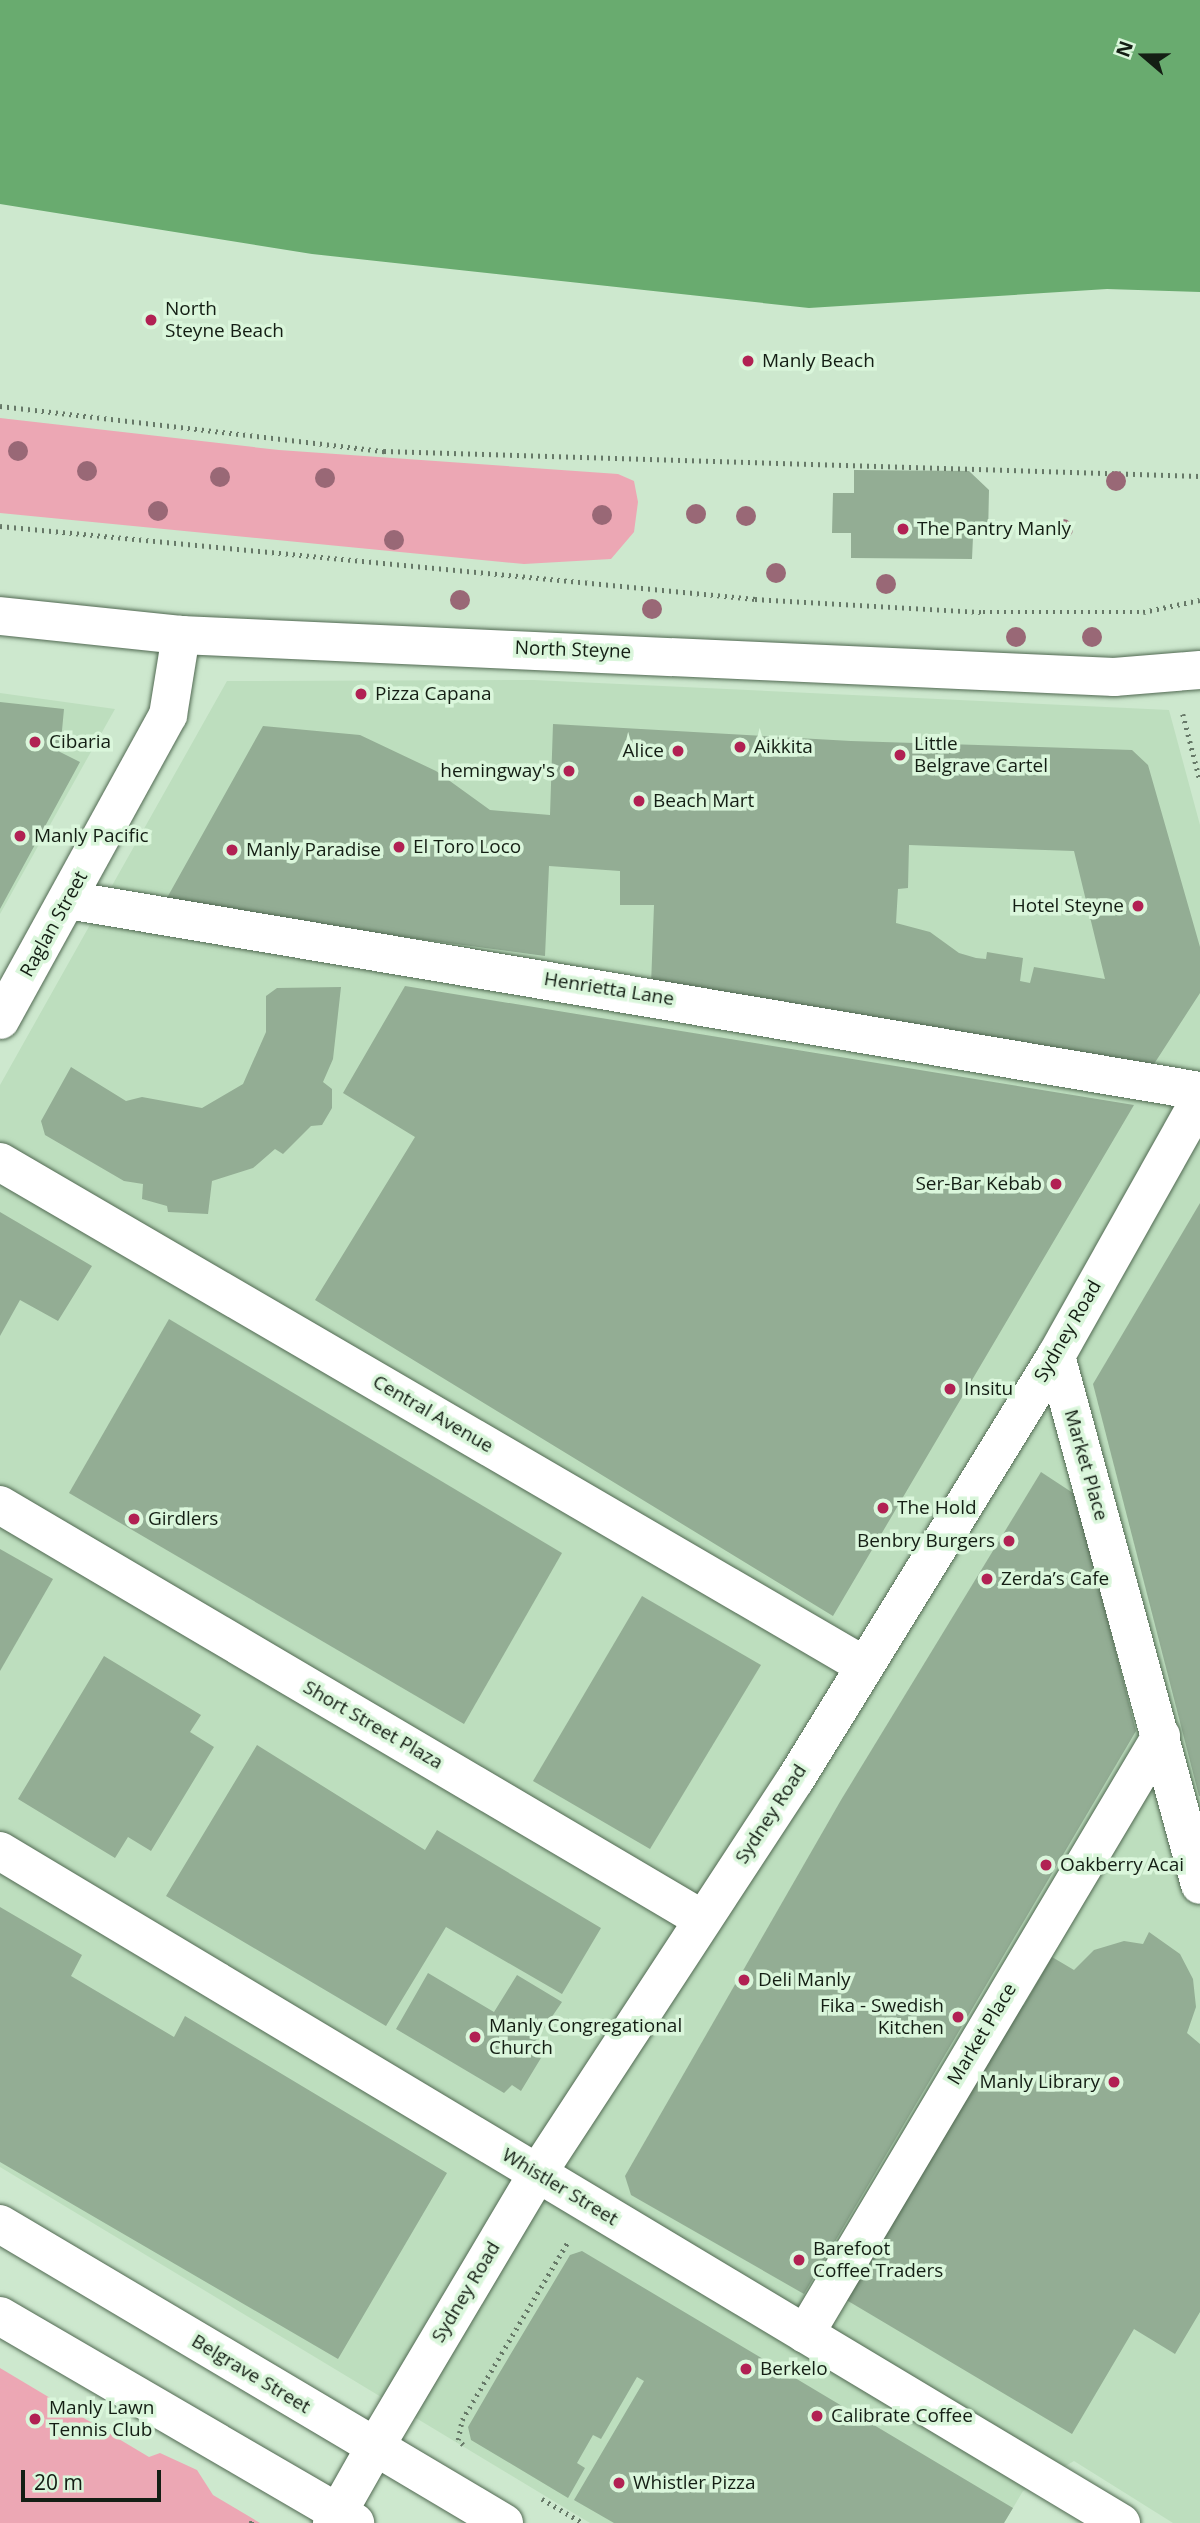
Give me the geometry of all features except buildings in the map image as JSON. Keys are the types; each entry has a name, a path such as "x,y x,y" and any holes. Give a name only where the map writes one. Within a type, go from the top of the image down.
{"street":[{"name":"North Steyne","path":"0,616 181,635 1146,676 1200,670"},
{"name":"Raglan Street","path":"3,1009 68,900 168,715 181,635"},
{"name":"Henrietta Lane","path":"68,900 965,1048 1200,1091"},
{"name":"Sydney Road","path":"342,2520 375,2447 537,2174 865,1666 1056,1356 1200,1099"},
{"name":"Central Avenue","path":"0,1163 865,1666"},
{"name":"Market Place","path":"1056,1356 1200,1885"},
{"name":"Short Street Plaza","path":"0,1506 702,1919"},
{"name":"Market Place","path":"805,2334 1161,1736"},
{"name":"Whistler Street","path":"0,1851 1121,2523"},
{"name":"Belgrave Street","path":"0,2224 504,2523"},
{"path":"0,2316 342,2520"}],"path":[{"path":"0,406 384,451 1200,476"},
{"path":"0,526 755,599 983,612 1143,612 1200,600"},
{"path":"1182,713 1200,780"},
{"path":"472,2455 458,2440 462,2420 569,2239 579,2244"},
{"path":"537,2496 583,2523"}],"shaded area":[{"path":"0,0 1200,0 1200,292 1107,289 809,308 312,254 0,204"},
{"path":"0,418 279,450 618,474 634,481 638,502 634,532 611,559 524,564 0,513"},
{"path":"534,680 1169,710 1200,825 1200,2523 1173,2523 1074,2461 1023,2491 1004,2523 590,2523 0,2167 0,1085 227,681"},
{"name":"Manly Pacific","path":"0,693 115,709 0,914"},
{"name":"Manly Lawn Tennis Club","path":"0,2368 149,2457 160,2453 197,2470 213,2495 260,2523 0,2523"}],"place":[{"name":"North Steyne Beach","path":"151,320"},
{"name":"Manly Beach","path":"748,361"},
{"name":"The Pantry Manly","path":"903,529"},
{"name":"Pizza Capana","path":"361,694"},
{"name":"Cibaria","path":"35,742"},
{"name":"Aikkita","path":"740,747"},
{"name":"Alice","path":"678,751"},
{"name":"Little Belgrave Cartel","path":"900,755"},
{"name":"hemingway's","path":"569,771"},
{"name":"Beach Mart","path":"639,801"},
{"name":"Manly Pacific","path":"20,836"},
{"name":"El Toro Loco","path":"399,847"},
{"name":"Manly Paradise","path":"232,850"},
{"name":"Hotel Steyne","path":"1138,906"},
{"name":"Ser-Bar Kebab","path":"1056,1184"},
{"name":"Insitu","path":"950,1389"},
{"name":"The Hold","path":"883,1508"},
{"name":"Girdlers","path":"134,1519"},
{"name":"Benbry Burgers","path":"1009,1541"},
{"name":"Zerda’s Cafe","path":"987,1579"},
{"name":"Oakberry Acai","path":"1046,1865"},
{"name":"Deli Manly","path":"744,1980"},
{"name":"Fika - Swedish Kitchen","path":"958,2017"},
{"name":"Manly Congregational Church","path":"475,2037"},
{"name":"Manly Library","path":"1114,2082"},
{"name":"Barefoot Coffee Traders","path":"799,2260"},
{"name":"Berkelo","path":"746,2369"},
{"name":"Calibrate Coffee","path":"817,2416"},
{"name":"Manly Lawn Tennis Club","path":"35,2419"},
{"name":"Whistler Pizza","path":"619,2483"}]}
